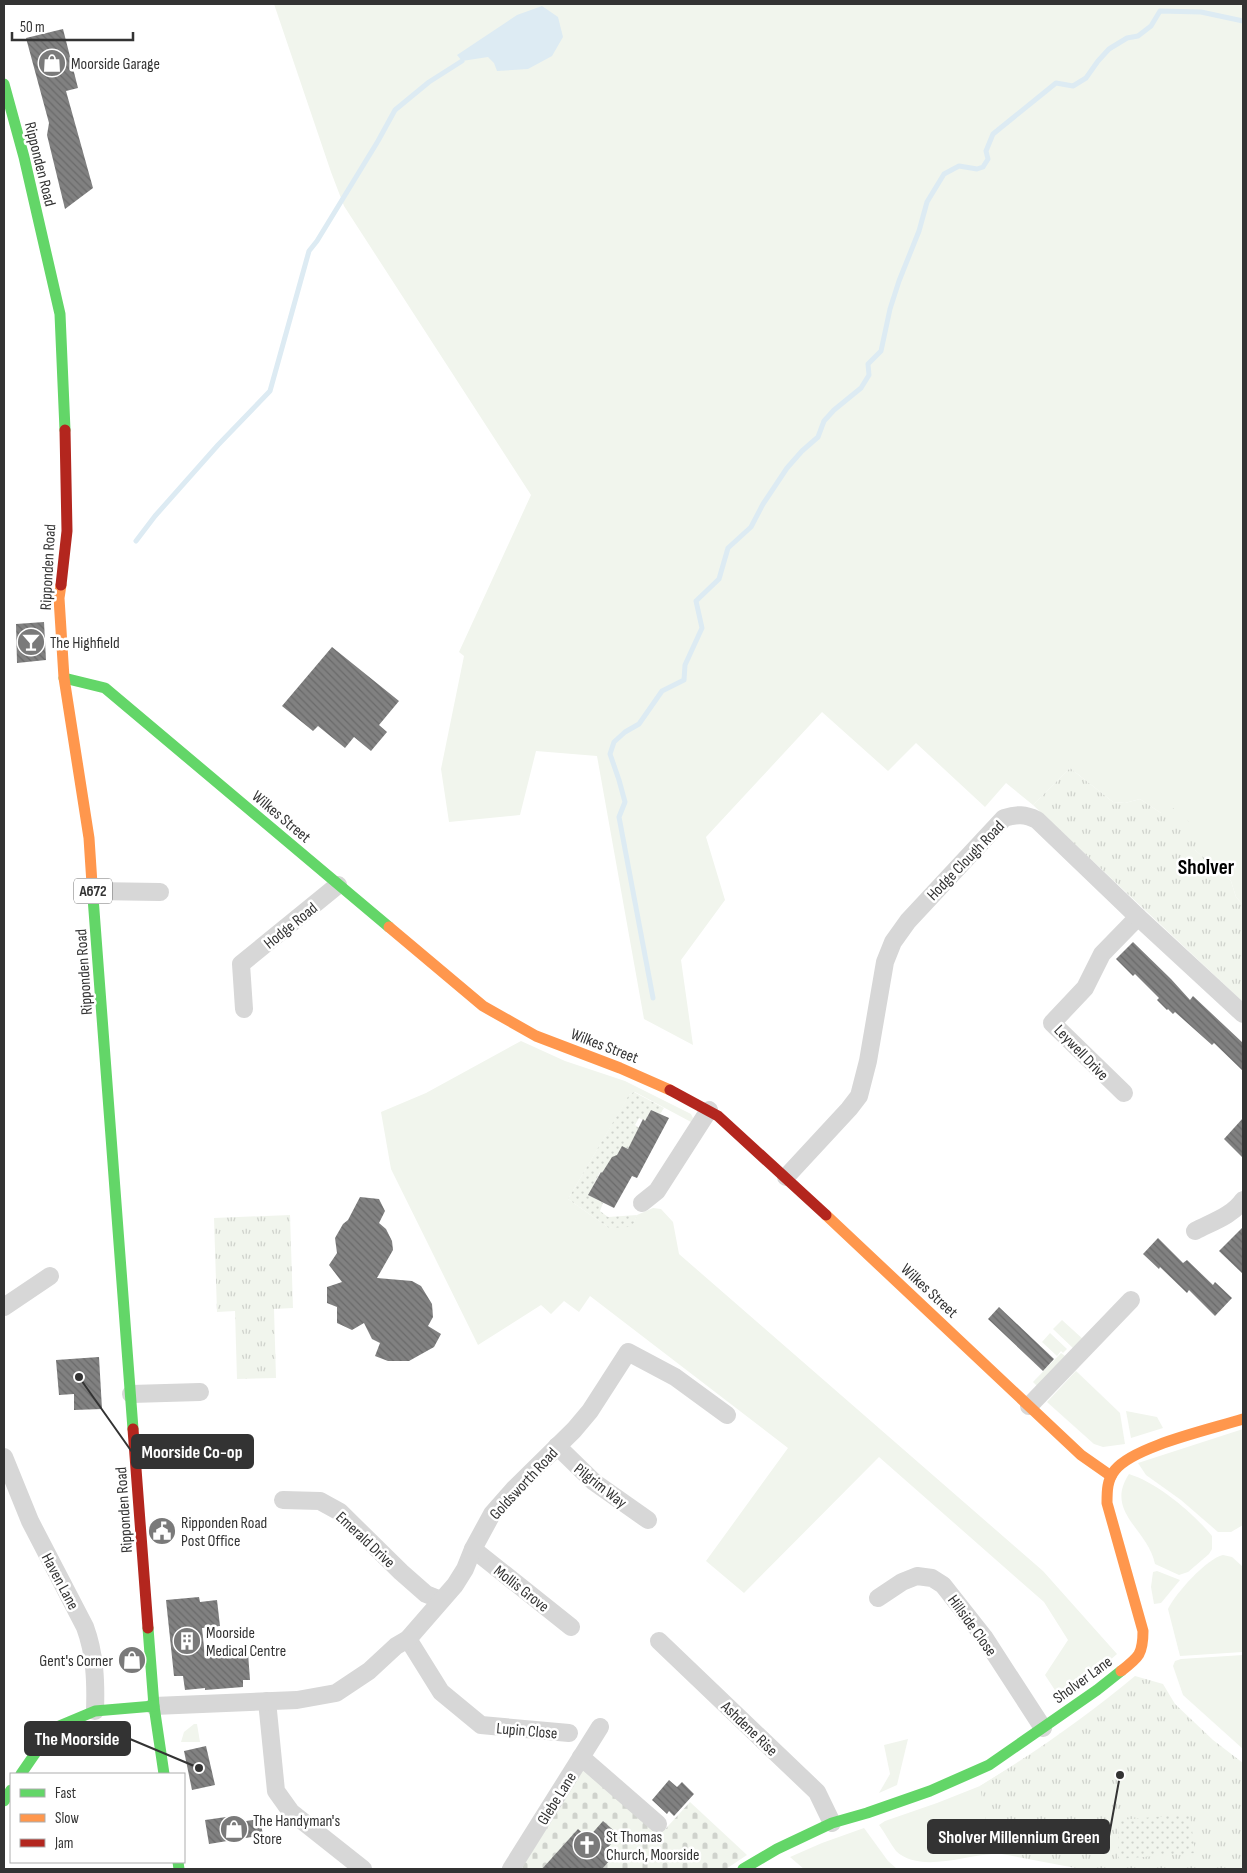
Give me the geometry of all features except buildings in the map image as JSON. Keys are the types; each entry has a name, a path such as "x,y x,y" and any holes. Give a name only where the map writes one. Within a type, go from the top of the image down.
{"street":[{"name":"Ripponden Road","path":"4,84 24,157 60,314 65,412 66,530 59,598 64,678 89,838 154,1706 164,1773"},
{"name":"Wilkes Street","path":"64,678 104,688 482,1006 536,1036 627,1071 709,1110 786,1177 1081,1455 1111,1476"},
{"name":"Hodge Clough Road","path":"786,1177 849,1110 859,1096 868,1061 885,962 893,942 908,921 1004,818 1016,814 1026,814 1037,820 1243,1014"},
{"name":"Hodge Road","path":"244,1009 241,964 338,885"},
{"path":"93,891 160,892"},
{"name":"Leywell Drive","path":"1124,1093 1052,1023 1085,988 1102,954 1138,917"},
{"path":"642,1203 657,1191 709,1110"},
{"path":"1194,1231 1224,1216 1238,1207 1243,1200"},
{"path":"4,1307 50,1276"},
{"path":"1029,1406 1131,1300"},
{"name":"Goldsworth Road","path":"154,1706 297,1700 336,1693 369,1671 396,1646 408,1639 455,1585 492,1514 574,1430 590,1411 628,1352 675,1377 727,1415"},
{"path":"131,1394 200,1392"},
{"path":"1111,1476 1116,1467 1129,1457 1143,1450 1243,1419"},
{"name":"Pilgrim Way","path":"557,1446 594,1482 648,1520"},
{"name":"Haven Lane","path":"4,1457 30,1522 85,1627 93,1653 96,1711"},
{"name":"Sholver Lane","path":"743,1869 777,1849 832,1823 867,1813 960,1779 989,1765 1134,1661 1143,1647 1142,1624 1107,1504 1106,1494 1111,1476"},
{"name":"Emerald Drive","path":"283,1500 320,1500 340,1512 407,1578 426,1594 441,1600"},
{"name":"Mollis Grove","path":"473,1549 571,1627"},
{"name":"Hillside Close","path":"878,1598 902,1582 917,1576 932,1578 943,1585 984,1638 1043,1728"},
{"name":"Lupin Close","path":"408,1639 441,1692 481,1725 569,1733"},
{"name":"Ashdene Rise","path":"659,1641 817,1792 832,1823"},
{"path":"267,1701 276,1791 291,1812 363,1869"},
{"path":"23,1773 52,1729 96,1711 154,1706"},
{"name":"Glebe Lane","path":"512,1869 600,1727"},
{"path":"581,1757 658,1824"}],"green space":[{"path":"274,4 1243,4 1243,905 1236,897 1231,881 1195,850 1161,813 1140,799 1125,803 1113,802 1070,768 1033,805 1006,783 985,807 916,743 888,771 822,712 706,837 725,900 681,960 693,1045 644,1019 597,756 536,751 520,815 449,822 441,769 464,656 459,652 531,495 344,206"},
{"path":"1070,768 1113,802 1125,803 1140,799 1161,813 1173,808 1188,821 1198,836 1195,850 1231,881 1236,897 1243,905 1243,1002 1033,805"},
{"path":"521,1041 565,1061 625,1081 691,1114 693,1118 691,1122 635,1092 630,1094 568,1199 609,1228 634,1222 637,1215 653,1208 661,1209 673,1222 679,1254 1043,1571 1117,1654 1091,1677 1060,1698 1045,1675 1068,1640 1044,1602 879,1457 744,1593 706,1561 788,1448 590,1296 579,1312 564,1301 551,1314 541,1305 478,1345 391,1169 381,1112 426,1093"},
{"path":"634,1092 664,1108 660,1114 651,1110 645,1121 639,1118 635,1125 641,1129 628,1149 622,1147 618,1155 611,1161 612,1178 600,1172 589,1195 603,1203 600,1211 608,1217 637,1215 634,1223 628,1227 609,1228 568,1199 629,1095"},
{"path":"290,1215 293,1308 274,1309 276,1378 237,1379 235,1311 217,1312 214,1218"},
{"path":"1062,1320 1084,1340 1075,1350 1053,1329"},
{"path":"1050,1333 1067,1349 1063,1353 1061,1351 1057,1356 1042,1342"},
{"path":"1061,1353 1065,1356 1037,1386 1033,1382"},
{"path":"1076,1371 1120,1413 1125,1444 1103,1447 1094,1444 1047,1402"},
{"path":"1126,1411 1157,1417 1163,1428 1131,1438"},
{"path":"1243,1429 1243,1525 1231,1532 1218,1532 1181,1500 1146,1475 1138,1463"},
{"path":"1129,1474 1152,1484 1174,1500 1212,1536 1212,1549 1209,1554 1188,1572 1179,1575 1155,1564 1151,1552 1124,1510 1122,1499 1123,1487"},
{"path":"1223,1555 1232,1557 1243,1567 1243,1652 1180,1656 1168,1609 1177,1595 1200,1570"},
{"path":"1157,1571 1180,1580 1161,1603 1154,1604 1151,1587 1153,1572"},
{"path":"1243,1655 1243,1749 1183,1695 1173,1666 1175,1661 1181,1659"},
{"path":"1135,1676 1163,1684 1175,1704 1213,1740 1243,1763 1243,1869 1081,1869 991,1852 980,1786 1059,1734"},
{"path":"194,1724 197,1724 200,1742 181,1742 184,1732"},
{"path":"908,1739 897,1785 879,1793 890,1774 884,1745"},
{"path":"1014,1765 1030,1855 997,1854 942,1861 917,1861 906,1858 896,1851 879,1825 885,1821 980,1786"},
{"path":"584,1768 654,1831 658,1837 690,1802 747,1855 726,1869 517,1869"},
{"path":"1190,1814 1195,1853 1118,1859 1119,1820"},
{"path":"864,1828 888,1861 897,1869 804,1869 790,1857 822,1843"}],"shaded area":[{"path":"542,6 558,17 563,37 552,56 528,69 497,71 494,63 488,57 462,61 457,55 517,15"}],"waterway":[{"path":"653,998 619,817 625,802 610,754 614,742 625,732 639,724 662,691 684,680 685,665 702,628 696,601 719,579 728,548 751,527 763,504 787,468 818,437 824,421 834,410 861,388 869,375 868,364 881,351 890,309 919,231 927,202 944,174 959,166 977,169 983,167 988,159 986,151 993,134 1056,83 1073,86 1086,78 1109,49 1127,38 1138,36 1151,26 1160,11 1201,12 1243,21"},
{"path":"136,541 155,516 218,445 270,391 309,251 378,141 395,110 429,82 462,61"}],"traffic: fast":[{"path":"4,84 24,157 60,314 65,430"},
{"path":"64,678 105,688 389,927"},
{"path":"92,884 133,1429"},
{"path":"148,1628 154,1706 164,1773"},
{"path":"743,1869 777,1849 832,1823 930,1791 989,1765 1097,1690 1121,1671"},
{"path":"22,1773 52,1729 95,1711 154,1706"},
{"path":"4,1801 10,1792"},
{"path":"178,1863 179,1869"}],"traffic: slow":[{"path":"61,585 59,598 64,678 89,838 92,884"},
{"path":"389,927 483,1006 536,1036 620,1068 670,1090"},
{"path":"826,1215 1081,1455 1111,1476"},
{"path":"1121,1671 1139,1654 1143,1631 1107,1503 1107,1490 1110,1478 1115,1470 1125,1461 1139,1453 1174,1439 1243,1419"}],"traffic: jam":[{"path":"61,585 67,531 65,430"},
{"path":"670,1090 718,1116 826,1215"},
{"path":"133,1429 148,1628"}],"place":[{"name":"Moorside Garage","path":"52,63"},
{"name":"The Highfield","path":"31,642"},
{"name":"Moorside Co-op","path":"79,1377"},
{"name":"Ripponden Road Post Office","path":"162,1531"},
{"name":"Moorside Medical Centre","path":"187,1641"},
{"name":"Gent's Corner","path":"132,1660"},
{"name":"The Moorside","path":"199,1768"},
{"name":"Sholver Millennium Green","path":"1120,1775"},
{"name":"The Handyman's Store","path":"234,1829"},
{"name":"St Thomas Church, Moorside","path":"587,1845"}],"district":[{"name":"Sholver","path":"1206,867"}]}
